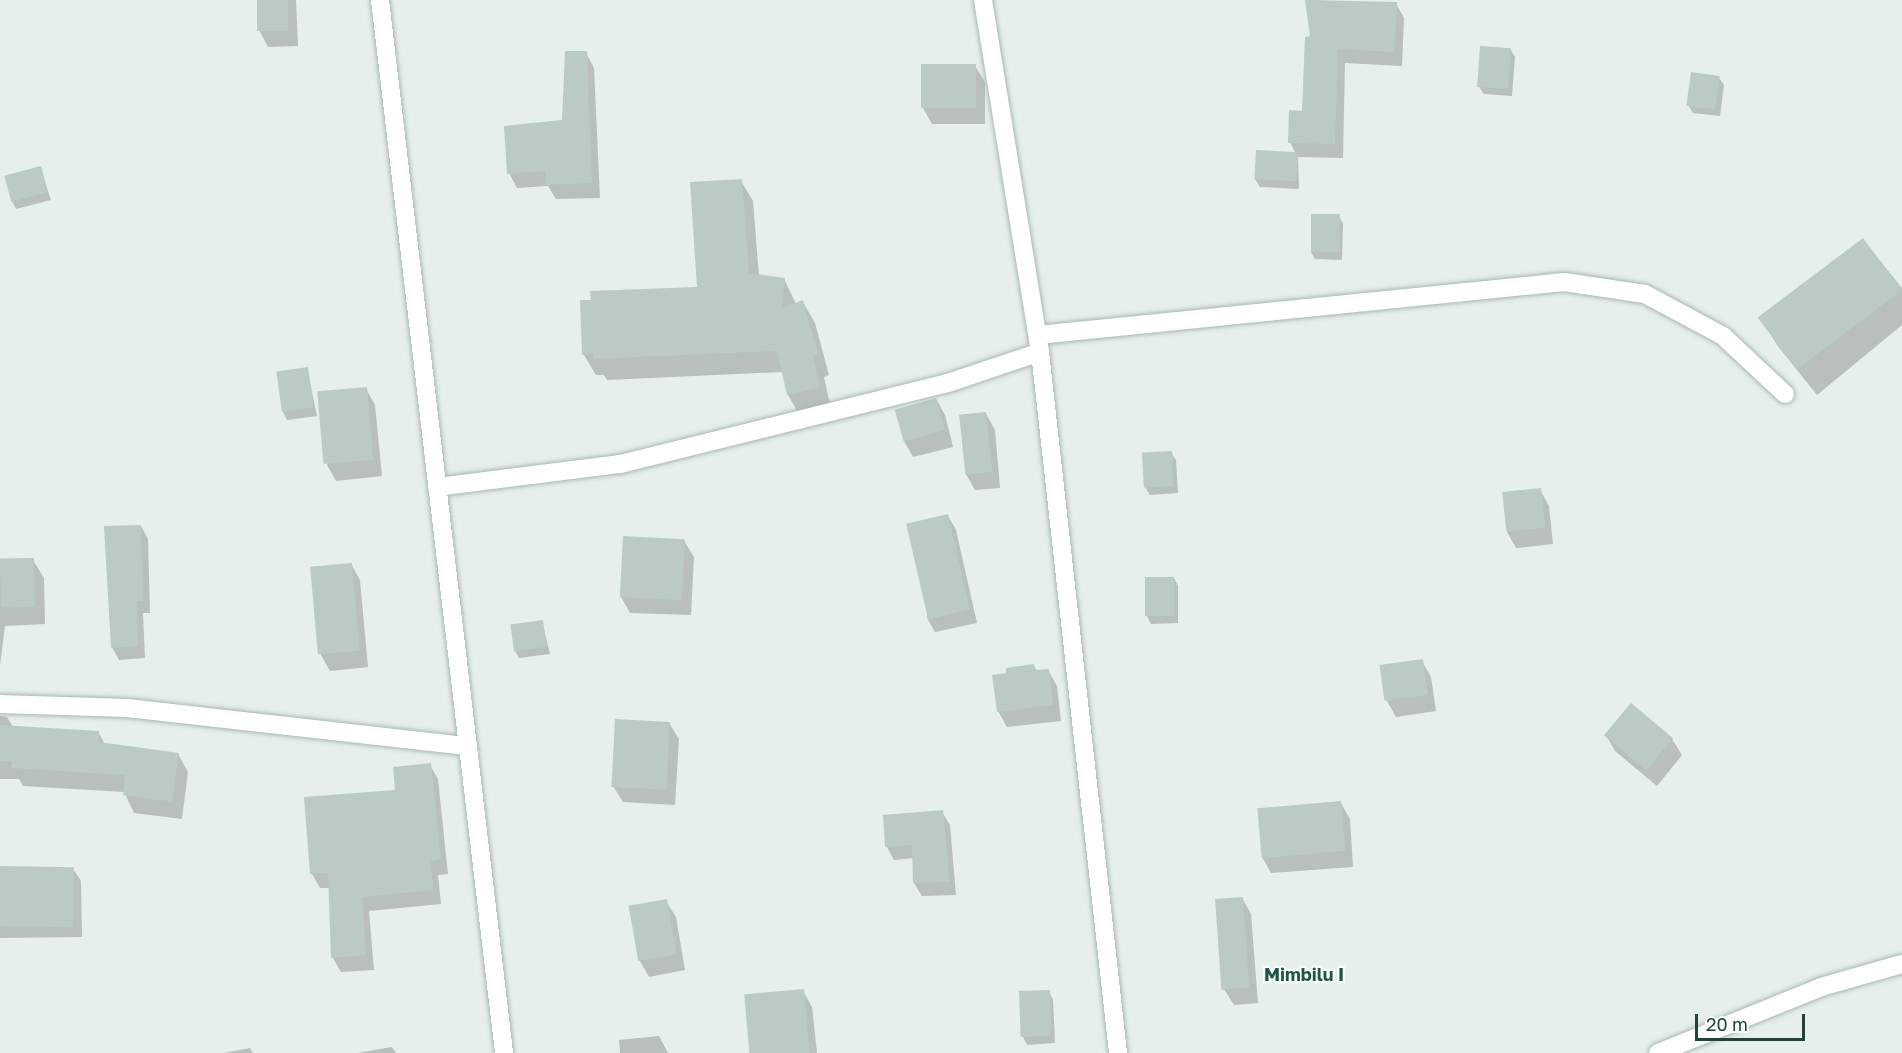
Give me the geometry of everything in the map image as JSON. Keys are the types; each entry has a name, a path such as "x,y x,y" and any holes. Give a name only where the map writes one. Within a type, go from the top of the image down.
{"street":[{"path":"380,0 504,1053"},
{"path":"983,0 1039,344 1118,1053"},
{"path":"437,487 620,464 948,383 1039,344 1564,282 1645,294 1723,336 1785,394"},
{"path":"0,704 127,708 467,746"},
{"path":"1658,1053 1821,987 1902,964"}],"building":[{"path":"257,0 288,0 288,31 257,31"},
{"path":"1305,0 1397,2 1394,52 1338,49 1335,144 1288,143 1289,110 1302,111 1305,37 1310,36"},
{"path":"1480,46 1511,48 1508,89 1477,87"},
{"path":"565,51 587,51 592,183 546,185 545,171 507,174 504,126 562,120"},
{"path":"921,64 976,64 976,108 921,108"},
{"path":"1691,72 1720,76 1715,110 1686,106"},
{"path":"1256,150 1298,152 1296,181 1254,179"},
{"path":"41,166 48,192 11,202 4,176"},
{"path":"742,179 749,273 785,278 782,308 803,300 818,354 813,356 820,388 787,395 777,351 593,359 593,354 582,355 580,300 591,300 590,291 697,287 690,182"},
{"path":"1311,214 1340,214 1340,252 1311,252"},
{"path":"1863,238 1902,290 1797,369 1758,317"},
{"path":"308,367 314,408 282,412 276,371"},
{"path":"367,387 373,460 324,464 317,391"},
{"path":"936,398 945,430 904,442 895,410"},
{"path":"986,412 992,472 965,474 959,415"},
{"path":"1172,451 1174,486 1144,488 1142,453"},
{"path":"1541,488 1545,528 1506,532 1502,492"},
{"path":"948,514 970,609 928,619 906,524"},
{"path":"141,525 143,601 137,601 138,646 111,648 104,526"},
{"path":"623,536 685,539 682,600 620,597"},
{"path":"34,558 35,607 1,608 0,559"},
{"path":"352,563 360,651 318,654 310,567"},
{"path":"1145,577 1174,577 1174,616 1145,616"},
{"path":"543,620 547,647 514,651 510,625"},
{"path":"1423,659 1428,695 1384,701 1379,665"},
{"path":"1034,664 1035,670 1049,669 1053,705 997,712 992,675 1006,673 1006,668"},
{"path":"1631,703 1673,738 1646,771 1604,735"},
{"path":"615,719 670,722 666,790 611,787"},
{"path":"0,725 99,731 99,742 179,753 172,802 123,795 125,775 11,768 12,761 0,761"},
{"path":"431,763 441,859 431,861 433,890 362,897 366,955 331,958 328,873 310,874 304,797 395,790 393,767"},
{"path":"1341,801 1345,851 1262,858 1257,808"},
{"path":"943,810 950,882 913,883 912,845 885,847 883,815"},
{"path":"0,866 74,867 73,927 0,926"},
{"path":"1243,897 1249,988 1221,990 1215,899"},
{"path":"667,899 677,954 638,961 629,906"},
{"path":"804,989 810,1053 749,1053 744,994"},
{"path":"1050,990 1052,1036 1021,1037 1019,991"}],"district":[{"name":"Mimbilu I","path":"1304,974"}]}
